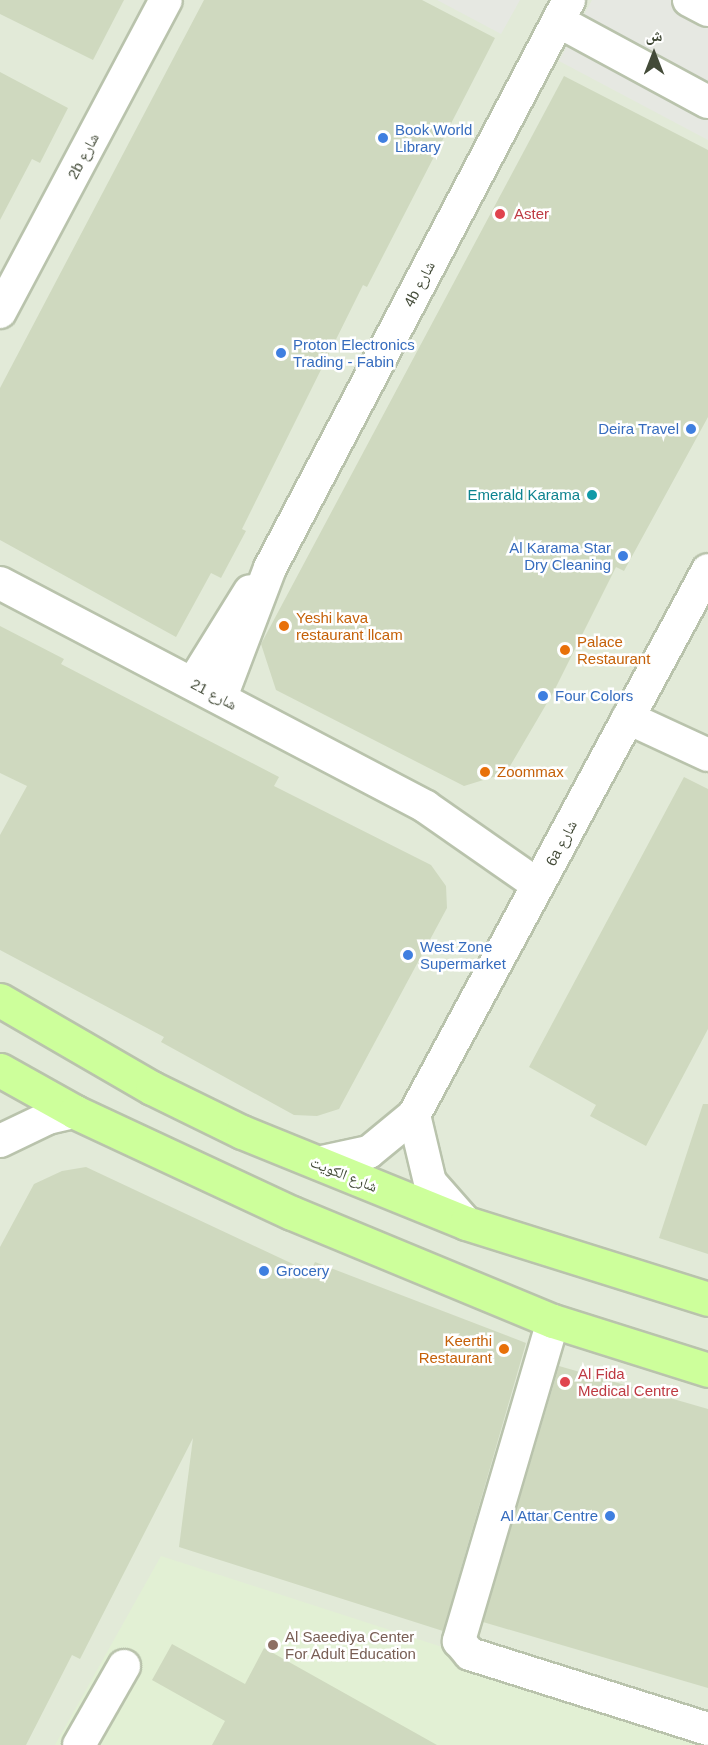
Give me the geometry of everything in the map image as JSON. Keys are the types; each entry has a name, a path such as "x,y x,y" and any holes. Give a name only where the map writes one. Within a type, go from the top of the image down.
{"main road":[{"name":"شارع الكويت","path":"0,1000 152,1088 318,1163 466,1223 708,1299"},
{"path":"0,1070 75,1112 292,1213 553,1321 645,1352 708,1370"},
{"path":"645,1352 708,1356"}],"street":[{"name":"2b شارع","path":"0,312 166,0"},
{"path":"689,0 708,10"},
{"path":"563,10 708,102"},
{"name":"4b شارع","path":"221,698 270,568 563,10"},
{"name":"4b شارع","path":"193,683 234,614 270,568"},
{"name":"6a شارع","path":"318,1163 369,1152 414,1115 708,570"},
{"name":"شارع 21","path":"0,583 426,807 544,874"},
{"path":"628,718 708,755"},
{"path":"0,1141 48,1118 75,1112"},
{"path":"414,1115 430,1182 466,1223"},
{"path":"553,1321 459,1641 478,1657 708,1729"},
{"path":"79,1745 124,1666"}],"shaded area":[{"path":"0,0 708,0 708,1745 0,1745"},
{"path":"437,0 520,0 501,34"},
{"path":"592,0 708,0 708,140 559,61"},
{"name":"Al Saeediya Center For Adult Education","path":"161,1556 708,1733 708,1745 55,1745"}],"building":[{"path":"0,0 124,0 93,60 0,14"},
{"path":"204,0 422,0 495,38 367,287 363,285 242,529 246,531 221,578 211,573 176,637 0,540 0,388"},
{"path":"0,72 68,108 40,163 32,159 0,220"},
{"path":"564,76 708,150 708,417 624,571 616,567 554,691 506,773 464,786 276,690 261,644"},
{"path":"0,626 64,659 61,664 279,777 274,786 431,865 446,886 447,908 339,1109 317,1116 294,1115 161,1042 164,1037 0,950 0,835 27,786 0,773"},
{"path":"684,777 708,789 708,1029 646,1146 590,1116 596,1105 529,1067"},
{"path":"703,1104 708,1104 708,1254 659,1238"},
{"path":"86,1167 310,1272 315,1262 526,1343 443,1631 179,1547 193,1438 80,1659 72,1655 26,1745 0,1745 0,1247 34,1184 62,1171"},
{"name":"Al Attar Centre","path":"559,1366 708,1409 708,1688 483,1622"},
{"path":"172,1644 245,1684 264,1648 437,1745 212,1745 225,1721 152,1680"}],"place":[{"name":"Book World Library","path":"383,138"},
{"name":"Aster","path":"500,214"},
{"name":"Proton Electronics Trading - Fabin","path":"281,353"},
{"name":"Deira Travel","path":"691,429"},
{"name":"Emerald Karama","path":"592,495"},
{"name":"Al Karama Star Dry Cleaning","path":"623,556"},
{"name":"Yeshi kava restaurant llcam","path":"284,626"},
{"name":"Palace Restaurant","path":"565,650"},
{"name":"Four Colors","path":"543,696"},
{"name":"Zoommax","path":"485,772"},
{"name":"West Zone Supermarket","path":"408,955"},
{"name":"Grocery","path":"264,1271"},
{"name":"Keerthi Restaurant","path":"504,1349"},
{"name":"Al Fida Medical Centre","path":"565,1382"},
{"name":"Al Attar Centre","path":"610,1516"},
{"name":"Al Saeediya Center For Adult Education","path":"273,1645"}]}
